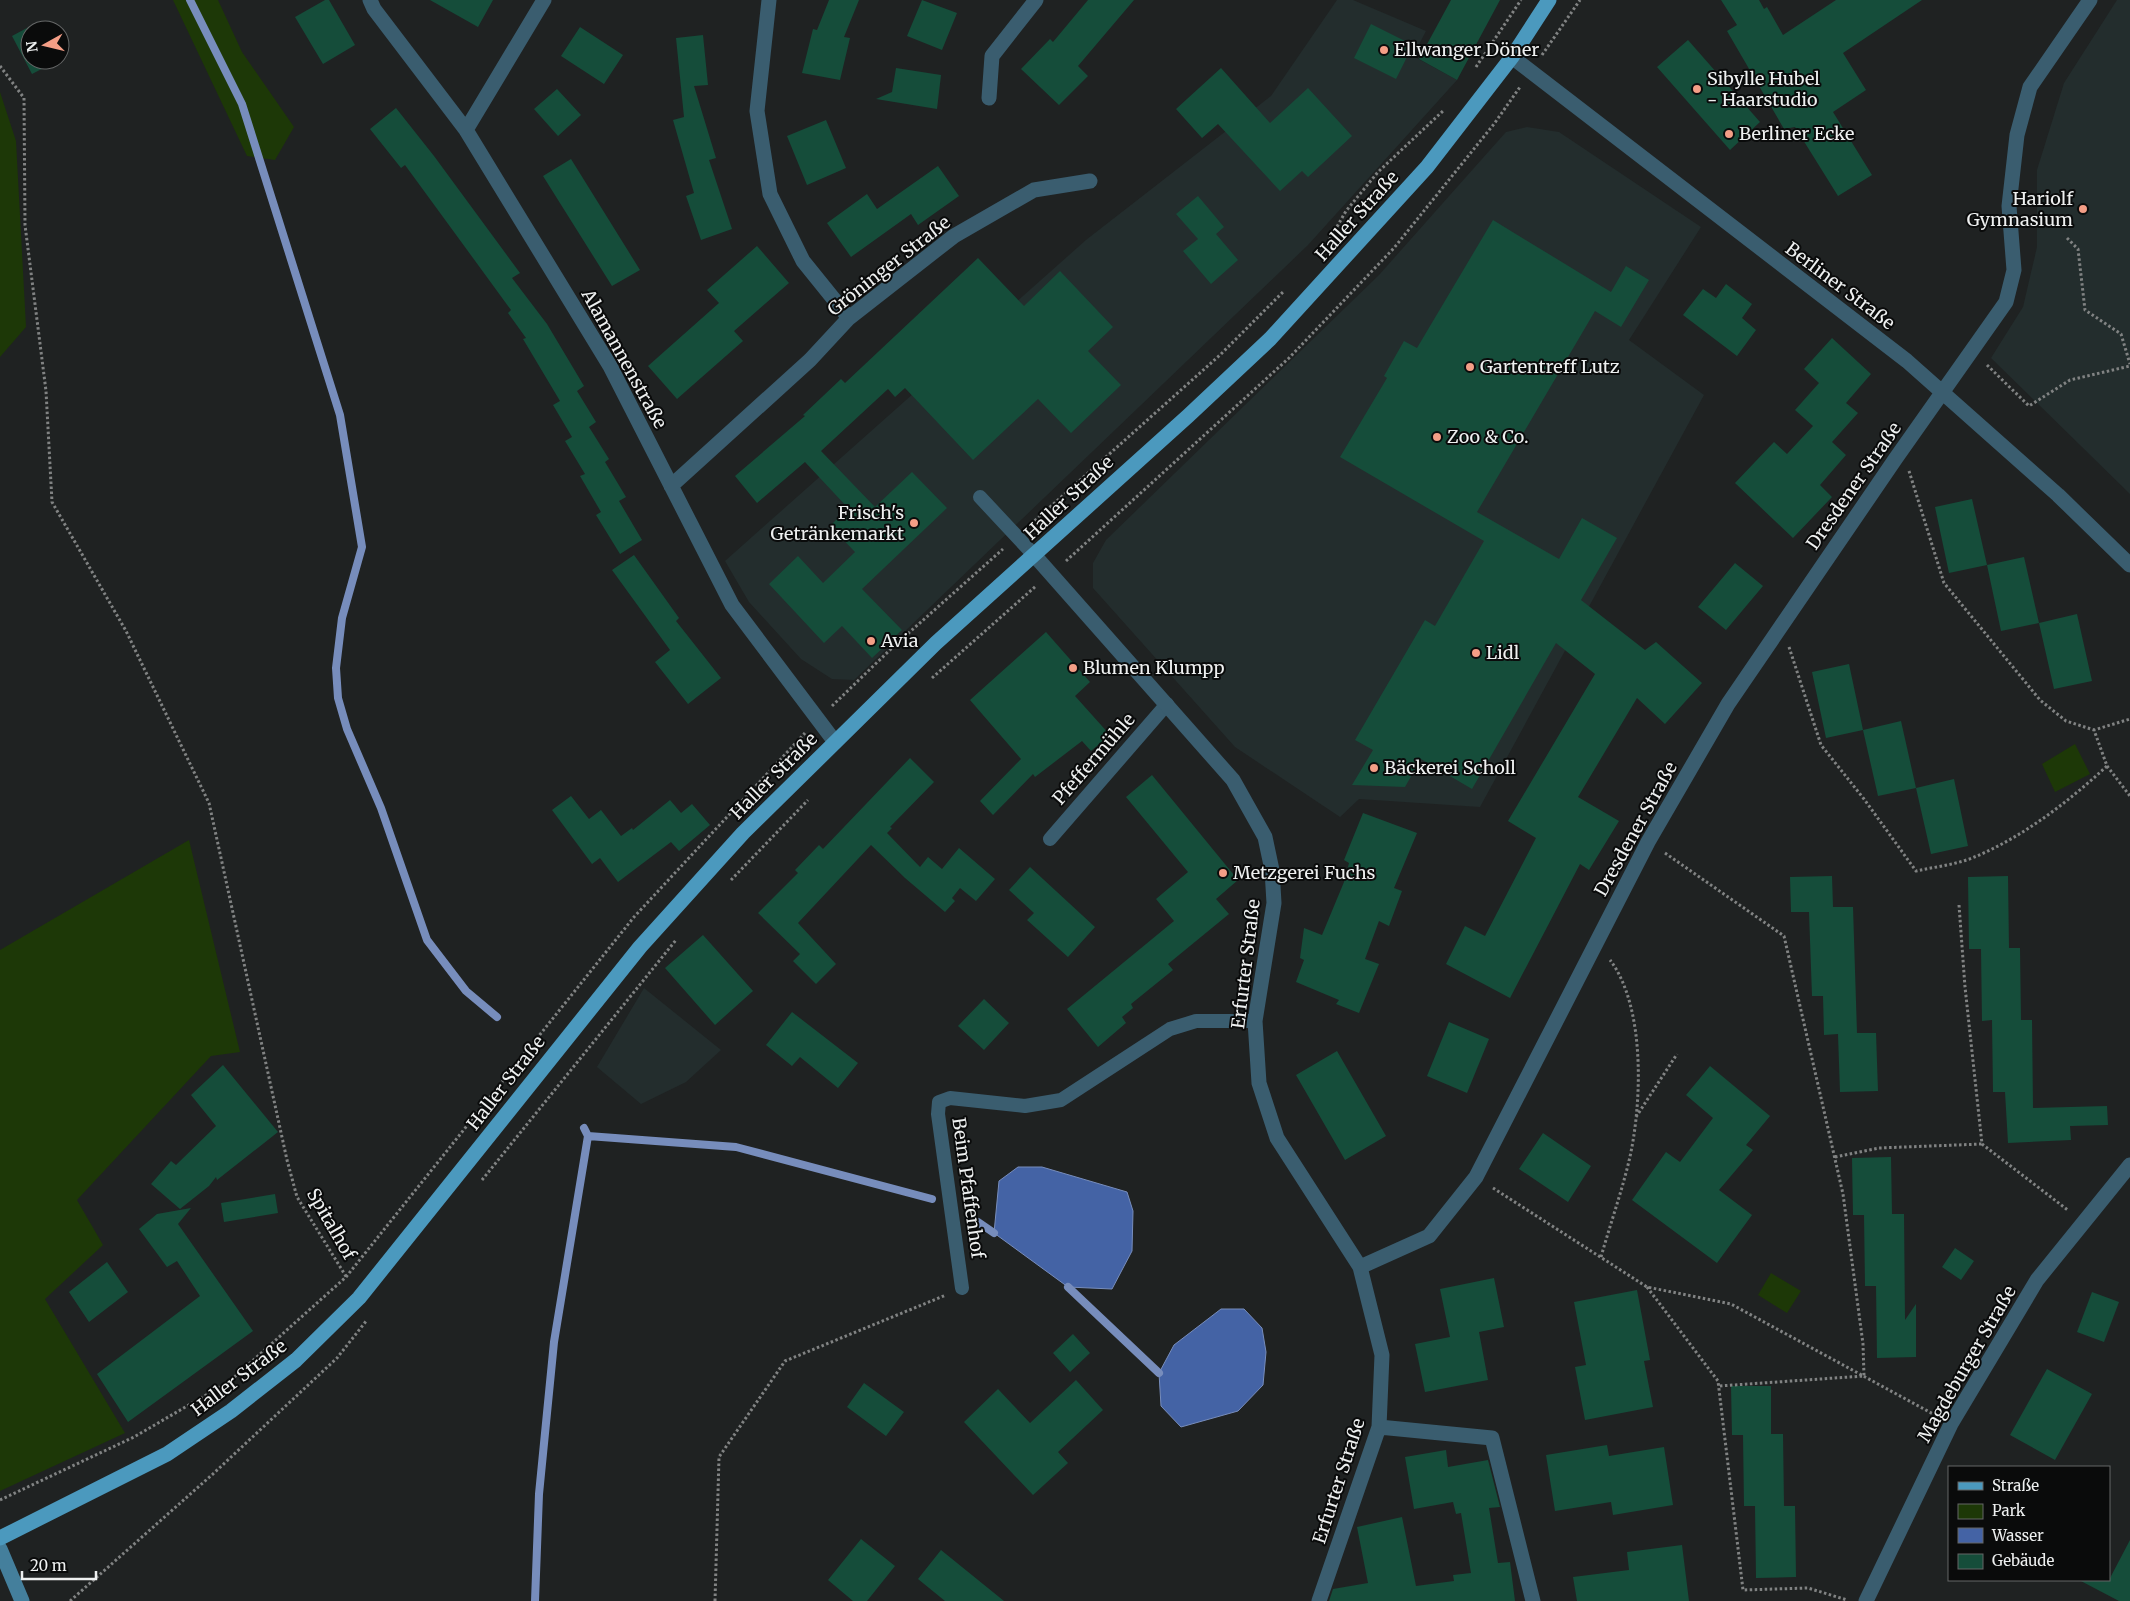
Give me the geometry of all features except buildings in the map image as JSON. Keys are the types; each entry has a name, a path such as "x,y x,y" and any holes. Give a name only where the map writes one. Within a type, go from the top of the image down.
{"main road":[{"name":"Haller Straße","path":"0,1538 167,1454 231,1411 296,1360 359,1298 640,947 743,833 936,643 1035,556 1270,339 1428,167 1512,57 1549,0"},
{"path":"0,1549 22,1601"}],"street":[{"name":"Alamannenstraße","path":"370,0 374,9 466,130 610,366 732,605 835,742"},
{"path":"466,130 544,0"},
{"path":"769,0 757,111 770,194 802,261 849,318"},
{"path":"989,98 992,56 1036,0"},
{"name":"Dresdener Straße","path":"1360,1267 1429,1236 1476,1177 1648,842 1728,704 1896,458 2006,302 2014,270 2010,206 2017,135 2030,88 2090,0"},
{"name":"Berliner Straße","path":"1512,57 1907,361 2058,495 2130,565"},
{"name":"Gröninger Straße","path":"671,486 810,360 849,318 954,236 1034,190 1090,181"},
{"name":"Erfurter Straße","path":"1035,556 1233,780 1265,837 1272,870 1274,903 1255,1021 1259,1083 1277,1138 1360,1267 1382,1355 1379,1427 1318,1601"},
{"name":"Magdeburger Straße","path":"1866,1601 1951,1424 2037,1280 2130,1165"},
{"path":"1379,1427 1492,1438 1533,1601"}],"lane":[{"path":"980,496 1035,556"},
{"name":"Pfeffermühle","path":"1050,839 1167,704"},
{"name":"Beim Pfaffenhof","path":"962,1288 938,1114 939,1102 950,1098 1025,1106 1061,1100 1170,1029 1196,1021 1255,1021"}],"path":[{"path":"1471,75 1520,0"},
{"path":"925,684 1098,534 1289,358 1388,255 1494,124 1580,0"},
{"name":"Spitalhof","path":"0,66 24,98 25,225 46,391 52,502 126,631 209,803 287,1160 298,1197 359,1298"},
{"path":"1322,253 1346,211 1378,172 1448,106"},
{"path":"1972,351 2029,406 2070,380 2130,365 2121,334 2085,310 2078,249 2067,238"},
{"path":"0,1500 134,1437 230,1381 346,1277 634,916 818,720 894,646 1220,355 1288,287"},
{"path":"1896,458 1912,474 1944,583 2040,700 2066,721 2094,730 2130,719"},
{"path":"1777,631 1791,650 1821,745 1864,799 1916,872 1971,858 2024,831 2079,792 2107,766"},
{"path":"2094,730 2107,766 2130,796"},
{"path":"726,884 809,799"},
{"path":"1648,842 1784,936 1843,1194 1863,1344 1864,1376"},
{"path":"1959,905 1965,987 1982,1144"},
{"path":"479,1184 680,935"},
{"path":"1596,943 1612,964 1632,1006 1638,1056 1635,1119 1630,1160 1601,1257"},
{"path":"1635,1119 1677,1054"},
{"path":"1835,1157 1879,1148 1982,1144 2083,1222"},
{"path":"1476,1177 1647,1287 1718,1381 1743,1590 1808,1588 1850,1601"},
{"path":"1647,1287 1731,1304 1951,1424"},
{"path":"715,1601 719,1457 785,1361 962,1288"},
{"path":"70,1601 214,1473 337,1358 374,1313"},
{"path":"1719,1386 1864,1376"}],"shaded area":[{"path":"1337,0 1353,0 1426,31 1413,56 1457,80 1308,245 854,680 832,679 801,659 749,602 725,561 1086,240 1271,96"},
{"name":"Hariolf Gymnasium","path":"2117,0 2130,0 2130,494 1991,358 2023,307 2037,247 2037,170 2064,83"},
{"path":"1527,127 1559,132 1701,227 1629,340 1704,395 1480,807 1359,799 1340,817 1235,747 1093,588 1093,563 1106,540 1379,275 1506,132"},
{"path":"644,988 721,1050 686,1082 641,1104 597,1067"}],"green space":[{"path":"173,0 218,0 242,52 294,127 275,160 247,156"},
{"path":"0,92 16,141 26,327 0,357"},
{"path":"2075,744 2090,774 2055,792 2042,764"},
{"path":"189,840 240,1052 211,1056 77,1200 103,1245 45,1299 125,1433 0,1491 0,950"},
{"path":"1771,1273 1801,1291 1787,1313 1758,1295"}],"water":[{"path":"1018,1167 1042,1167 1127,1192 1133,1211 1132,1251 1112,1289 1068,1287 994,1233 999,1181"},
{"path":"1221,1309 1244,1309 1262,1328 1266,1352 1263,1385 1238,1411 1181,1427 1161,1406 1159,1373 1174,1345"}],"waterway":[{"path":"190,0 242,104 340,415 362,547 342,618 336,668 338,698 347,729 381,808 427,940 466,991 497,1017"},
{"path":"535,1601 539,1494 554,1342 588,1136 584,1128"},
{"path":"588,1136 736,1147 932,1199"},
{"path":"978,1222 994,1233"},
{"path":"1068,1287 1159,1373"}],"place":[{"name":"Ellwanger Döner","path":"1384,50"},
{"name":"Sibylle Hubel - Haarstudio","path":"1697,89"},
{"name":"Berliner Ecke","path":"1729,134"},
{"name":"Hariolf Gymnasium","path":"2083,209"},
{"name":"Gartentreff Lutz","path":"1470,367"},
{"name":"Zoo & Co.","path":"1437,437"},
{"name":"Frisch's Getränkemarkt","path":"914,523"},
{"name":"Avia","path":"871,641"},
{"name":"Lidl","path":"1476,653"},
{"name":"Blumen Klumpp","path":"1073,668"},
{"name":"Bäckerei Scholl","path":"1374,768"},
{"name":"Metzgerei Fuchs","path":"1223,873"}]}
